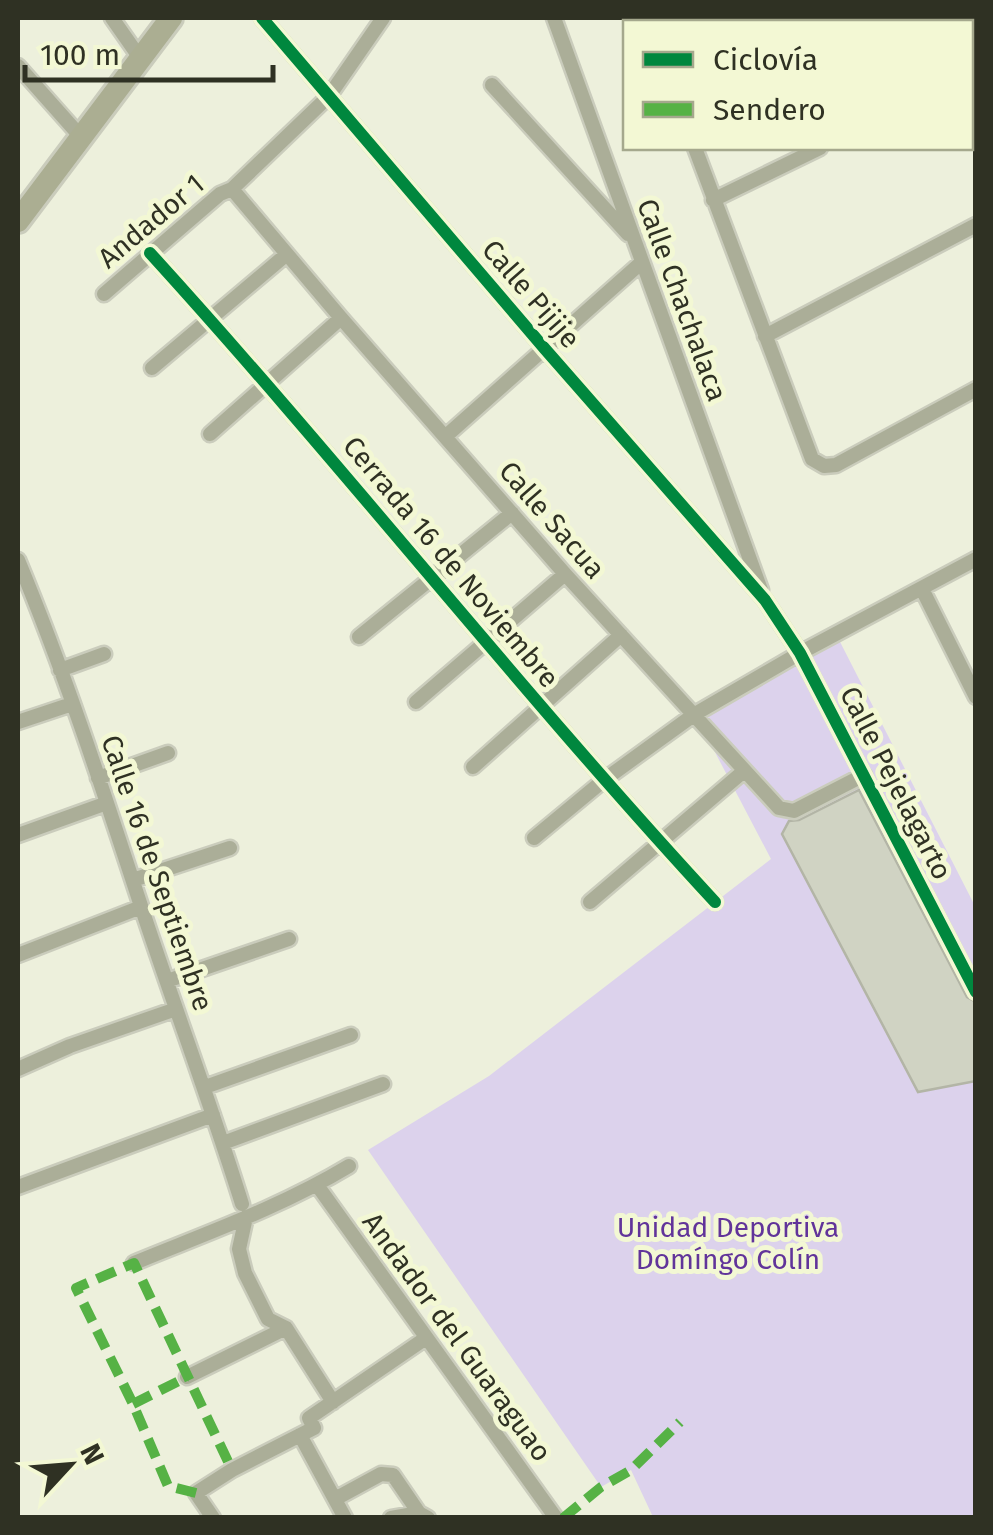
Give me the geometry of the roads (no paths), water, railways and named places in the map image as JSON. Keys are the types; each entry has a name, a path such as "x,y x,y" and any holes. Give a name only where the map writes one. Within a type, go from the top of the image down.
{"main road":[{"path":"18,221 170,18"}],"street":[{"path":"112,18 140,58"},
{"name":"Calle Pijije","path":"262,18 765,600"},
{"name":"Andador 1","path":"104,294 224,190 232,189 330,96 383,18"},
{"name":"Calle Chachalaca","path":"554,18 765,600"},
{"path":"18,66 80,137"},
{"path":"492,85 632,238"},
{"path":"696,150 812,459 824,466 836,465 976,390"},
{"path":"713,200 816,150"},
{"name":"Calle Sacua","path":"232,189 565,574 779,808 794,811 864,775"},
{"path":"766,336 976,225"},
{"name":"Cerrada 16 de Noviembre","path":"150,253 604,780 715,902"},
{"path":"152,368 287,254"},
{"path":"446,436 642,262"},
{"path":"210,434 341,318"},
{"path":"358,637 512,512"},
{"path":"534,838 604,780 695,714 976,559"},
{"name":"Calle 16 de Septiembre","path":"18,560 25,600 60,670 244,1210"},
{"path":"416,702 565,574"},
{"path":"922,589 976,697"},
{"name":"Calle Pejelagarto","path":"765,600 800,653 976,992"},
{"path":"472,768 621,636"},
{"path":"60,670 104,654"},
{"path":"18,722 72,704"},
{"path":"98,778 168,753"},
{"path":"590,902 744,771"},
{"path":"18,835 107,804"},
{"path":"133,880 230,848"},
{"path":"18,955 141,906"},
{"path":"166,981 289,940"},
{"path":"18,1069 70,1046 176,1009"},
{"path":"205,1088 351,1035"},
{"path":"223,1144 382,1084"},
{"path":"18,1187 213,1116"},
{"path":"134,1263 244,1210 317,1186 349,1166"},
{"name":"Andador del Guaraguao","path":"317,1186 556,1518"},
{"path":"244,1210 239,1249 245,1273 268,1319 286,1328 333,1402"},
{"path":"187,1377 286,1328"},
{"path":"213,1518 196,1493 314,1428 308,1418 426,1338"},
{"path":"300,1435 344,1518"},
{"path":"335,1499 381,1474 393,1475 423,1515"},
{"path":"390,1518 399,1514 423,1515"}],"park label":[{"name":"Unidad Deportiva Domíngo Colín","path":"728,1243"}]}
